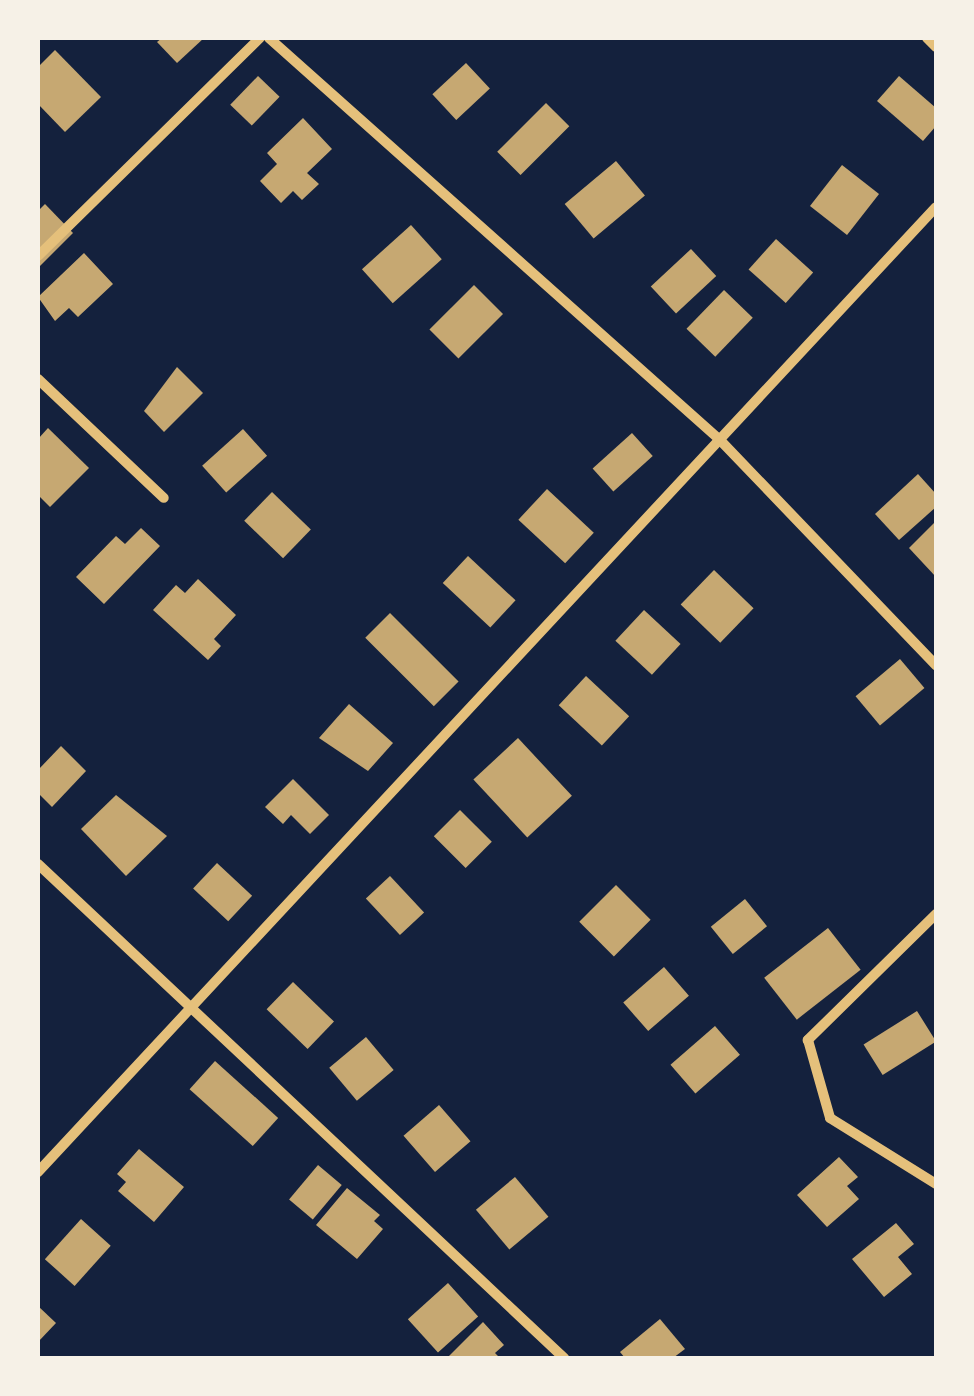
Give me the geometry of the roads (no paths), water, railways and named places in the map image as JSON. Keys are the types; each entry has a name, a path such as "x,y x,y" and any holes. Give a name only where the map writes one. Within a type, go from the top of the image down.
{"street":[{"path":"38,256 260,38"},
{"path":"269,38 720,440 936,665"},
{"path":"927,38 936,46"},
{"path":"38,1172 188,1005 936,206"},
{"path":"38,379 164,498"},
{"path":"38,864 564,1358"},
{"path":"936,914 808,1040 830,1118 936,1184"}]}
